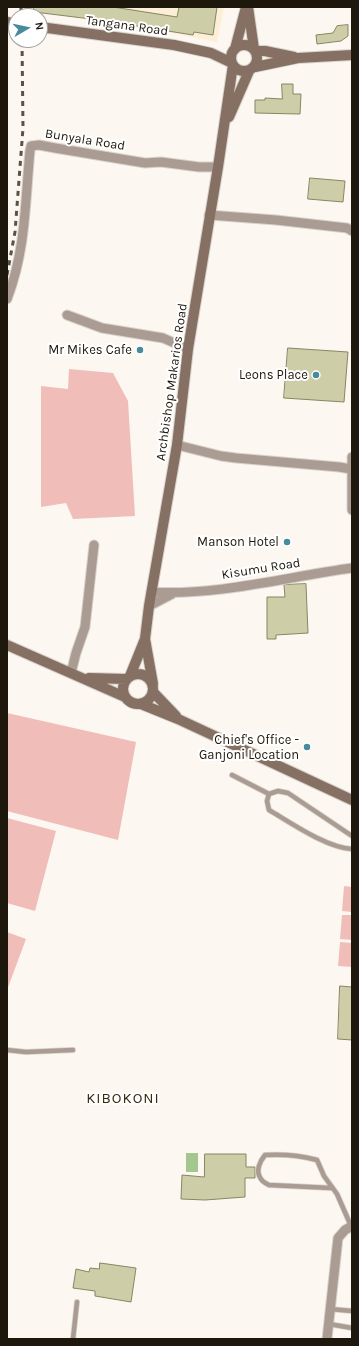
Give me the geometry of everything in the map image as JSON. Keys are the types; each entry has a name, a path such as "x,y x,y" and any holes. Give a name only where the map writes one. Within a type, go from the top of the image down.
{"street":[{"path":"247,7 231,59 232,64 238,70 241,71 252,69 298,58 352,55"},
{"path":"247,7 258,59 252,69"},
{"name":"Tangana Road","path":"48,29 174,45 211,53 232,64"},
{"path":"234,50 242,45 247,45 255,50 298,58"},
{"name":"Tangana Road","path":"211,53 234,50"},
{"name":"Archbishop Makarios Road","path":"146,639 151,592 177,445 188,349 218,167 232,64"},
{"name":"Archbishop Makarios Road","path":"223,129 252,69"},
{"name":"Bunyala Road","path":"7,299 18,264 25,218 31,146 39,145 145,163 161,162 199,167 218,167"},
{"path":"209,215 276,220 347,228 352,231"},
{"path":"67,315 102,328 163,338 188,349"},
{"path":"177,445 221,456 339,467 351,470"},
{"path":"352,457 352,510"},
{"path":"71,673 76,652 85,627 94,545"},
{"name":"Kisumu Road","path":"151,592 173,594 223,589 352,568"},
{"name":"Kisumu Road","path":"149,606 173,594"},
{"path":"7,645 125,697 135,704 141,704 147,702 151,698 153,688 146,639"},
{"path":"125,697 123,685 128,678 146,639"},
{"path":"83,678 128,678 139,673 148,676 153,688 178,719"},
{"path":"141,704 178,719 352,799"},
{"path":"327,1339 338,1238 351,1226"}],"lane":[{"path":"232,775 270,794"},
{"path":"352,836 288,793 278,791 270,794 267,801 269,810 332,845 352,849"},
{"path":"7,1050 26,1052 73,1050"},
{"path":"331,1188 269,1185 261,1179 258,1171 260,1161 265,1155 280,1154 299,1155 317,1160 331,1188 337,1194 351,1226"},
{"path":"73,1339 77,1302"},
{"path":"330,1309 352,1311"},
{"path":"329,1324 352,1328"}],"shaded area":[{"path":"54,7 224,7 217,42 54,10"},
{"path":"69,369 113,373 128,401 135,516 73,519 66,503 41,507 41,386 68,389"},
{"path":"7,713 136,742 118,840 7,811"},
{"path":"7,818 56,831 35,911 7,903"},
{"path":"344,886 352,887 352,912 342,911"},
{"path":"342,915 352,915 352,940 340,939"},
{"path":"7,932 26,939 7,990"},
{"path":"340,942 352,943 352,967 338,966"},
{"path":"186,1153 198,1153 198,1172 186,1172"}],"building":[{"path":"113,7 177,17 179,7 217,7 213,35 194,32 193,35 48,14 48,8 34,8"},
{"path":"348,25 348,36 341,41 317,44 316,35 333,33 337,26"},
{"path":"282,84 293,84 293,94 301,94 300,114 255,113 255,100 265,100 265,98 282,99"},
{"path":"310,178 345,181 343,202 308,199"},
{"name":"Leons Place","path":"288,348 348,352 344,402 284,398"},
{"path":"306,584 308,633 276,635 276,639 267,639 267,597 285,597 284,585"},
{"path":"340,986 352,987 352,1040 338,1039"},
{"path":"205,1154 246,1154 246,1167 255,1167 255,1178 245,1178 245,1197 205,1200 181,1199 182,1175 204,1177"},
{"path":"100,1263 136,1268 131,1302 95,1296 95,1291 73,1288 76,1269 89,1272 90,1268 99,1269"}],"railway":[{"path":"7,275 15,232 23,128 22,48"}],"place":[{"name":"Mr Mikes Cafe","path":"140,350"},
{"name":"Leons Place","path":"316,375"},
{"name":"Manson Hotel","path":"287,542"},
{"name":"Chief's Office - Ganjoni Location","path":"307,747"}],"district":[{"name":"KIBOKONI","path":"123,1099"}]}
